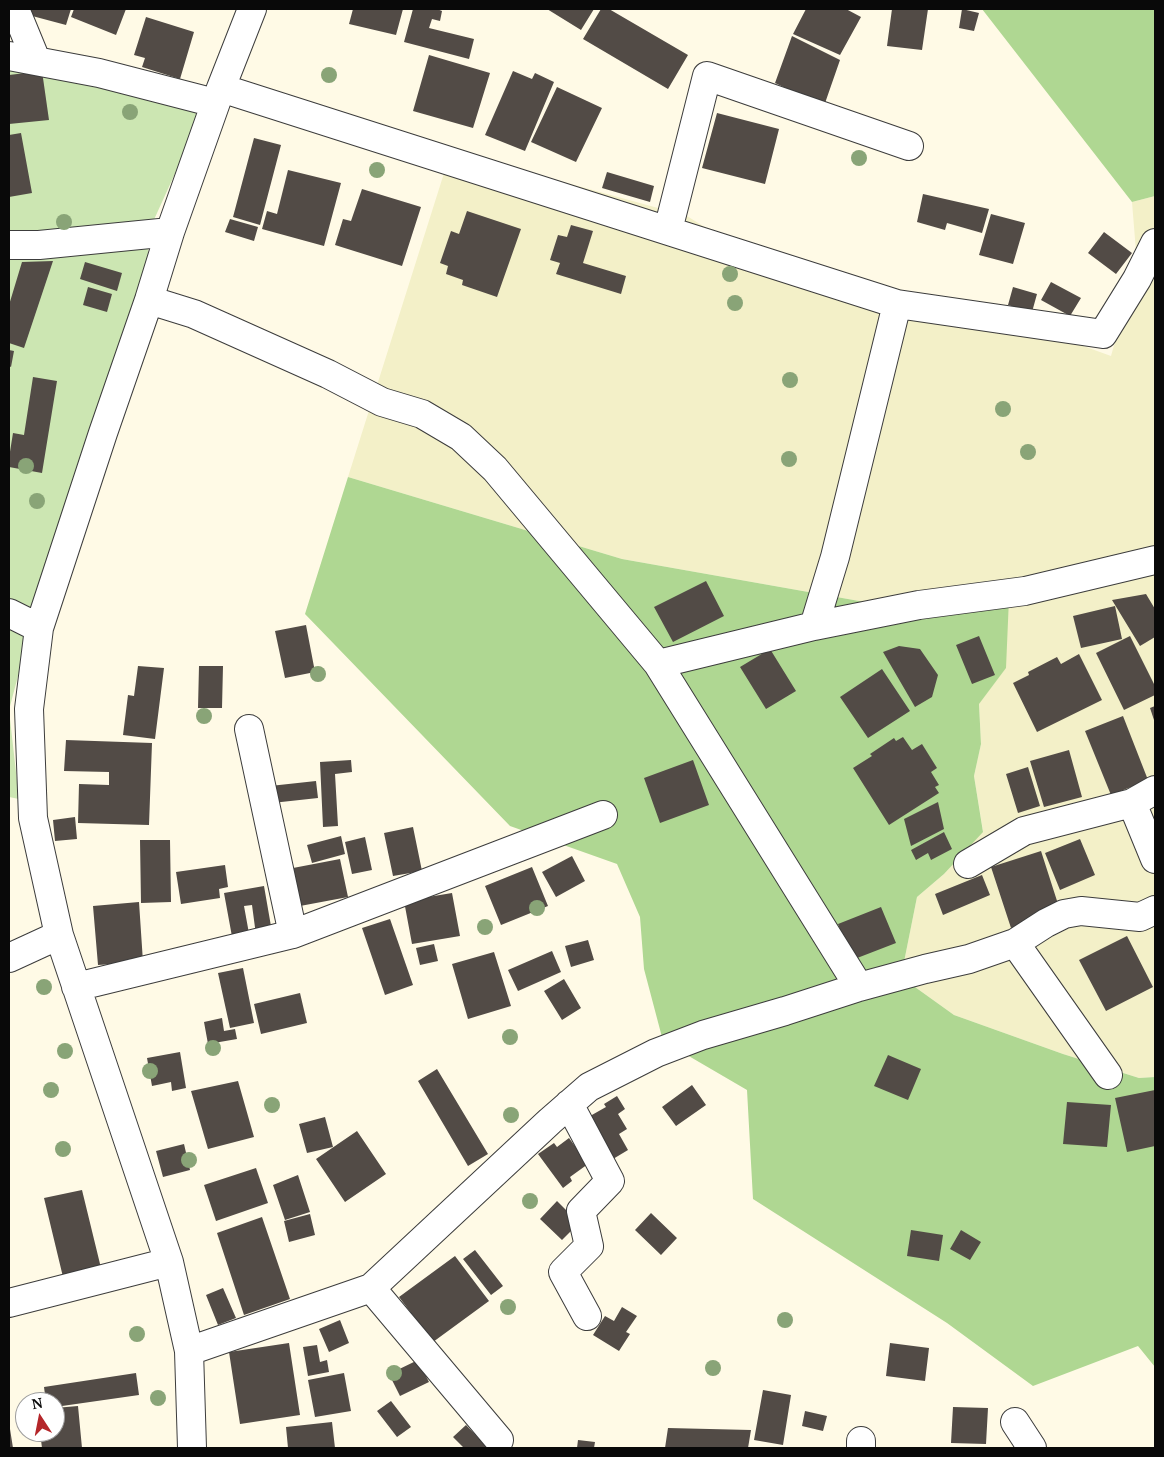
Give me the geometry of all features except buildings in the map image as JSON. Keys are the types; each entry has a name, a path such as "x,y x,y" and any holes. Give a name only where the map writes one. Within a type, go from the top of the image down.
{"street":[{"path":"15,9 36,60"},
{"path":"192,1448 189,1351 169,1262 59,935 33,818 29,709 39,628 170,232 218,95 252,9"},
{"path":"9,56 218,95 668,230 897,304 1103,334 1137,279 1155,243"},
{"path":"668,230 706,76 909,146"},
{"path":"9,245 39,245 170,232"},
{"path":"149,300 194,314 328,374 382,402 422,414 461,437 495,469 658,664 859,987"},
{"path":"814,626 835,557 897,304"},
{"path":"658,664 814,626 919,605 1025,591 1155,560"},
{"path":"9,613 39,628"},
{"path":"249,729 293,934"},
{"path":"968,864 1024,831 1132,803 1155,790"},
{"path":"1132,803 1155,859"},
{"path":"76,986 293,934 603,816"},
{"path":"189,1351 371,1288 589,1087 656,1053 703,1035 859,987 969,959 1015,943 1064,914 1080,911 1140,917 1155,910"},
{"path":"9,958 59,935"},
{"path":"1015,943 1108,1075"},
{"path":"569,1104 610,1181 581,1211 588,1246 563,1272 587,1316"},
{"path":"9,1303 169,1262"},
{"path":"371,1288 499,1440"},
{"path":"1015,1422 1032,1448"}],"shaded area":[{"path":"451,151 687,216 711,231 888,287 967,304 1111,356 1137,264 1132,202 1155,196 1155,1077 1139,1078 1063,1054 954,1015 901,977 917,897 944,874 983,831 974,776 981,744 979,703 1006,667 893,607 622,559 348,477"}],"green space":[{"path":"982,9 1155,9 1155,196 1132,202"},
{"path":"9,64 213,90 147,235 149,259 31,627 9,710"},
{"path":"348,477 622,559 893,607 1009,598 1006,668 979,704 981,744 974,776 983,832 944,874 917,897 901,977 954,1015 1063,1054 1139,1078 1155,1077 1155,1367 1138,1346 1033,1386 947,1323 753,1199 747,1090 663,1041 644,969 640,917 617,864 510,826 305,614"},
{"path":"9,710 19,799 9,797"}]}
